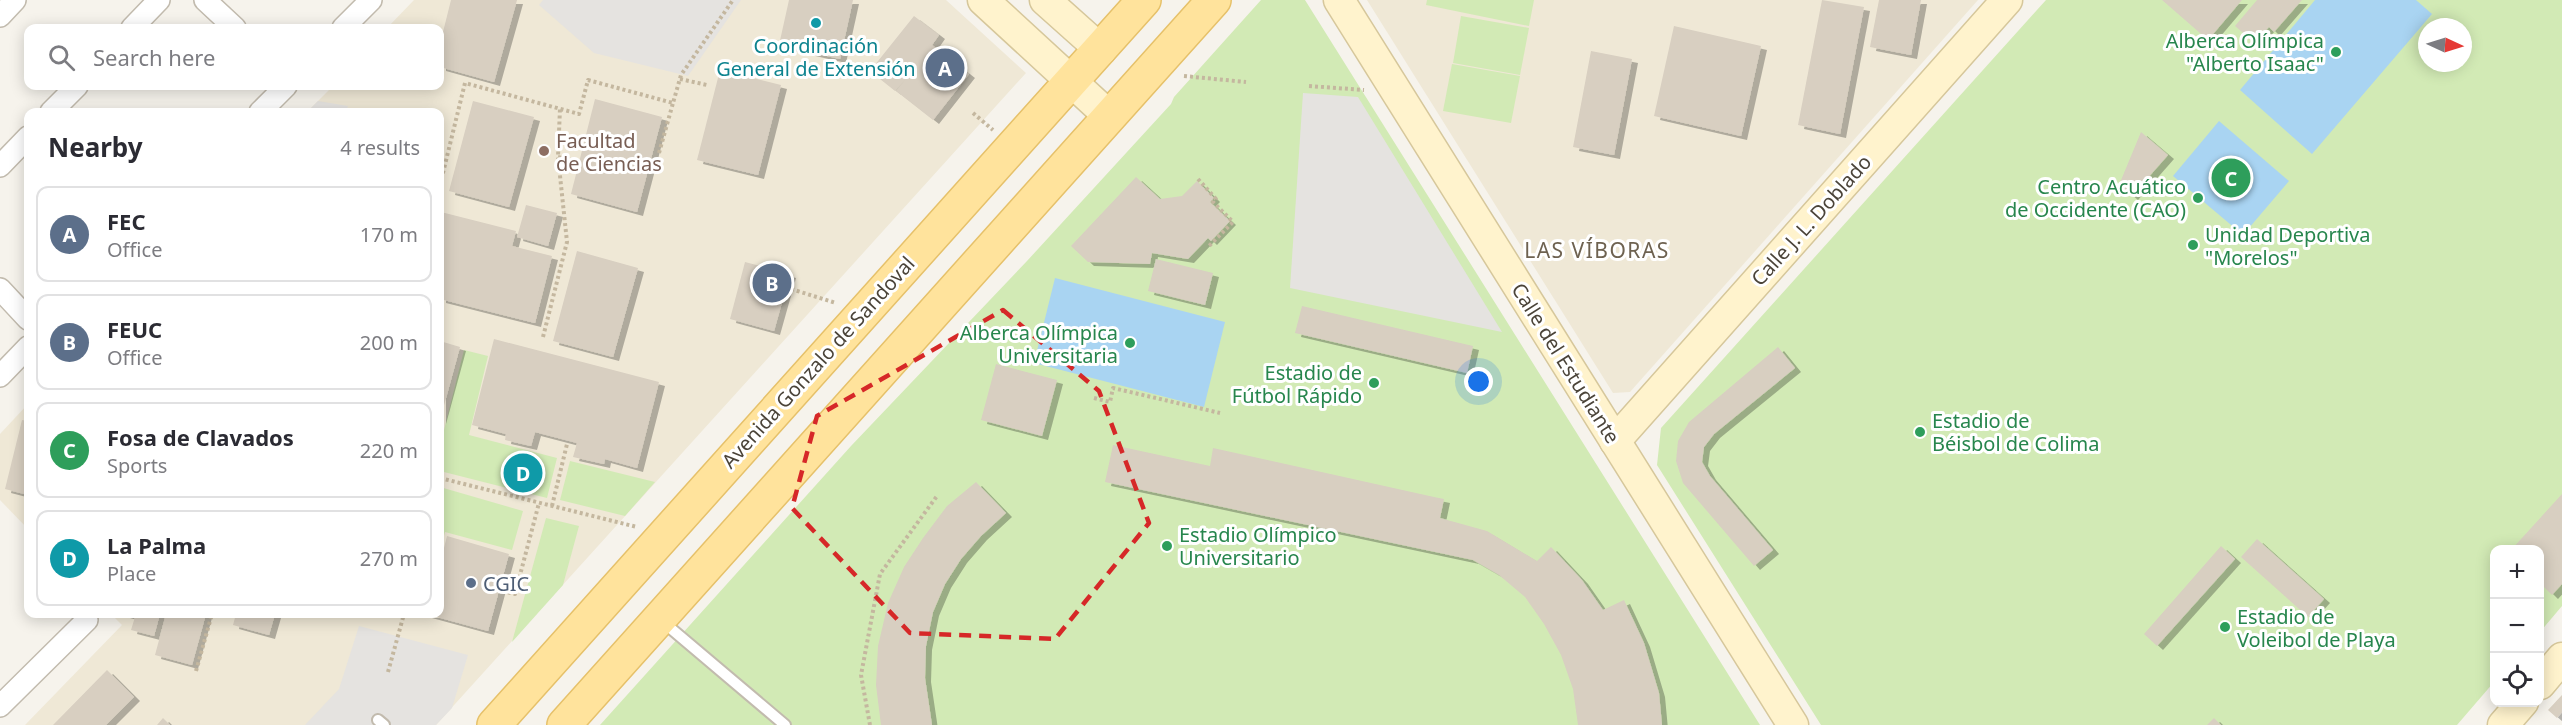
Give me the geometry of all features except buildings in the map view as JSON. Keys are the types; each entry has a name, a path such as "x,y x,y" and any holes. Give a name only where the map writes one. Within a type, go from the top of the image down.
{"main road":[{"name":"Avenida Gonzalo de Sandoval","path":"494,725 1144,0"},
{"path":"564,725 1214,0"}],"street":[{"path":"0,16 15,0"},
{"path":"136,24 159,0"},
{"path":"205,0 231,24"},
{"path":"346,24 371,0"},
{"path":"983,0 1109,116"},
{"path":"1045,0 1101,50"},
{"name":"Calle del Estudiante","path":"1339,0 1793,725"},
{"name":"Calle J. L. Doblado","path":"1615,441 2007,0"},
{"path":"55,108 73,90"},
{"path":"264,108 282,90"},
{"path":"3,156 24,139"},
{"path":"0,289 24,315"},
{"path":"0,375 24,350"},
{"path":"0,706 87,620"},
{"path":"2544,679 2562,658"},
{"path":"2503,725 2519,707"}],"lane":[{"path":"659,618 784,725"}],"path":[{"path":"659,153 680,79 734,0"},
{"path":"1181,76 1246,82"},
{"path":"680,79 707,85"},
{"path":"444,169 465,83 579,114 588,80 672,103"},
{"path":"1310,86 1370,90"},
{"path":"543,338 567,242 558,157 560,108"},
{"path":"558,157 571,160"},
{"path":"1198,180 1216,199 1213,202 1233,222 1209,246"},
{"path":"791,289 864,311"},
{"path":"1094,398 1110,402 1113,388 1220,413"},
{"path":"552,506 567,444"},
{"path":"444,479 664,534"},
{"path":"870,725 861,675 880,574 937,496"},
{"path":"502,591 515,594 539,503"},
{"path":"196,670 211,618"},
{"path":"388,672 403,618"}],"highlighted area":[{"path":"1003,310 1099,391 1149,523 1055,639 910,633 792,508 817,416"}],"shaded area":[{"path":"414,0 946,0 1026,73 436,725 25,725 122,625 115,618 444,618 444,108 311,108 329,90 444,90 444,24 391,24"},
{"path":"543,0 741,0 688,76 594,53 539,5"},
{"path":"1367,0 1978,0 1630,392 1613,393"},
{"path":"1303,93 1358,97 1502,332 1290,288"},
{"path":"318,101 348,106 347,108 311,108"},
{"path":"24,408 24,525 0,500 0,434"},
{"path":"359,626 468,655 452,708 436,725 305,725 339,689"}],"green space":[{"path":"1261,0 1305,0 1760,725 600,725 851,446 1027,261 1171,104 1174,97"},
{"path":"1427,0 1534,0 1529,26 1426,5"},
{"name":"Unidad Deportiva \"Morelos\"","path":"2046,0 2562,0 2562,606 2544,627 2544,545 2490,545 2490,687 2457,725 1821,725 1657,465 1661,428"},
{"path":"1461,16 1529,28 1520,75 1453,63"},
{"path":"1452,64 1520,76 1511,123 1443,111"},
{"path":"464,350 488,356 469,435 557,458 547,498 444,472 444,430"},
{"path":"570,461 655,482 625,516 560,500"},
{"path":"444,488 523,511 512,550 445,532 444,536"},
{"path":"546,518 579,526 563,585 512,642"}],"water":[{"name":"Alberca Olímpica \"Alberto Isaac\"","path":"2315,0 2416,0 2432,14 2429,18 2418,18 2418,30 2312,154 2240,90"},
{"path":"2219,121 2289,181 2243,235 2173,176"},
{"name":"Alberca Olímpica Universitaria","path":"1055,278 1225,322 1204,407 1034,363"}],"place":[{"name":"Coordinación General de Extensión","path":"816,23"},
{"name":"Alberca Olímpica \"Alberto Isaac\"","path":"2336,52"},
{"name":"FEC","path":"945,68"},
{"name":"Facultad de Ciencias","path":"544,151"},
{"name":"Fosa de Clavados","path":"2231,178"},
{"name":"Centro Acuático de Occidente (CAO)","path":"2198,198"},
{"name":"Unidad Deportiva \"Morelos\"","path":"2193,245"},
{"name":"FEUC","path":"772,283"},
{"name":"Alberca Olímpica Universitaria","path":"1130,343"},
{"name":"Estadio de Fútbol Rápido","path":"1374,383"},
{"name":"Estadio de Béisbol de Colima","path":"1920,432"},
{"name":"La Palma","path":"523,473"},
{"name":"Estadio Olímpico Universitario","path":"1167,546"},
{"name":"CGIC","path":"471,583"},
{"name":"Estadio de Voleibol de Playa","path":"2225,627"}],"district":[{"name":"LAS VÍBORAS","path":"1597,250"}]}
